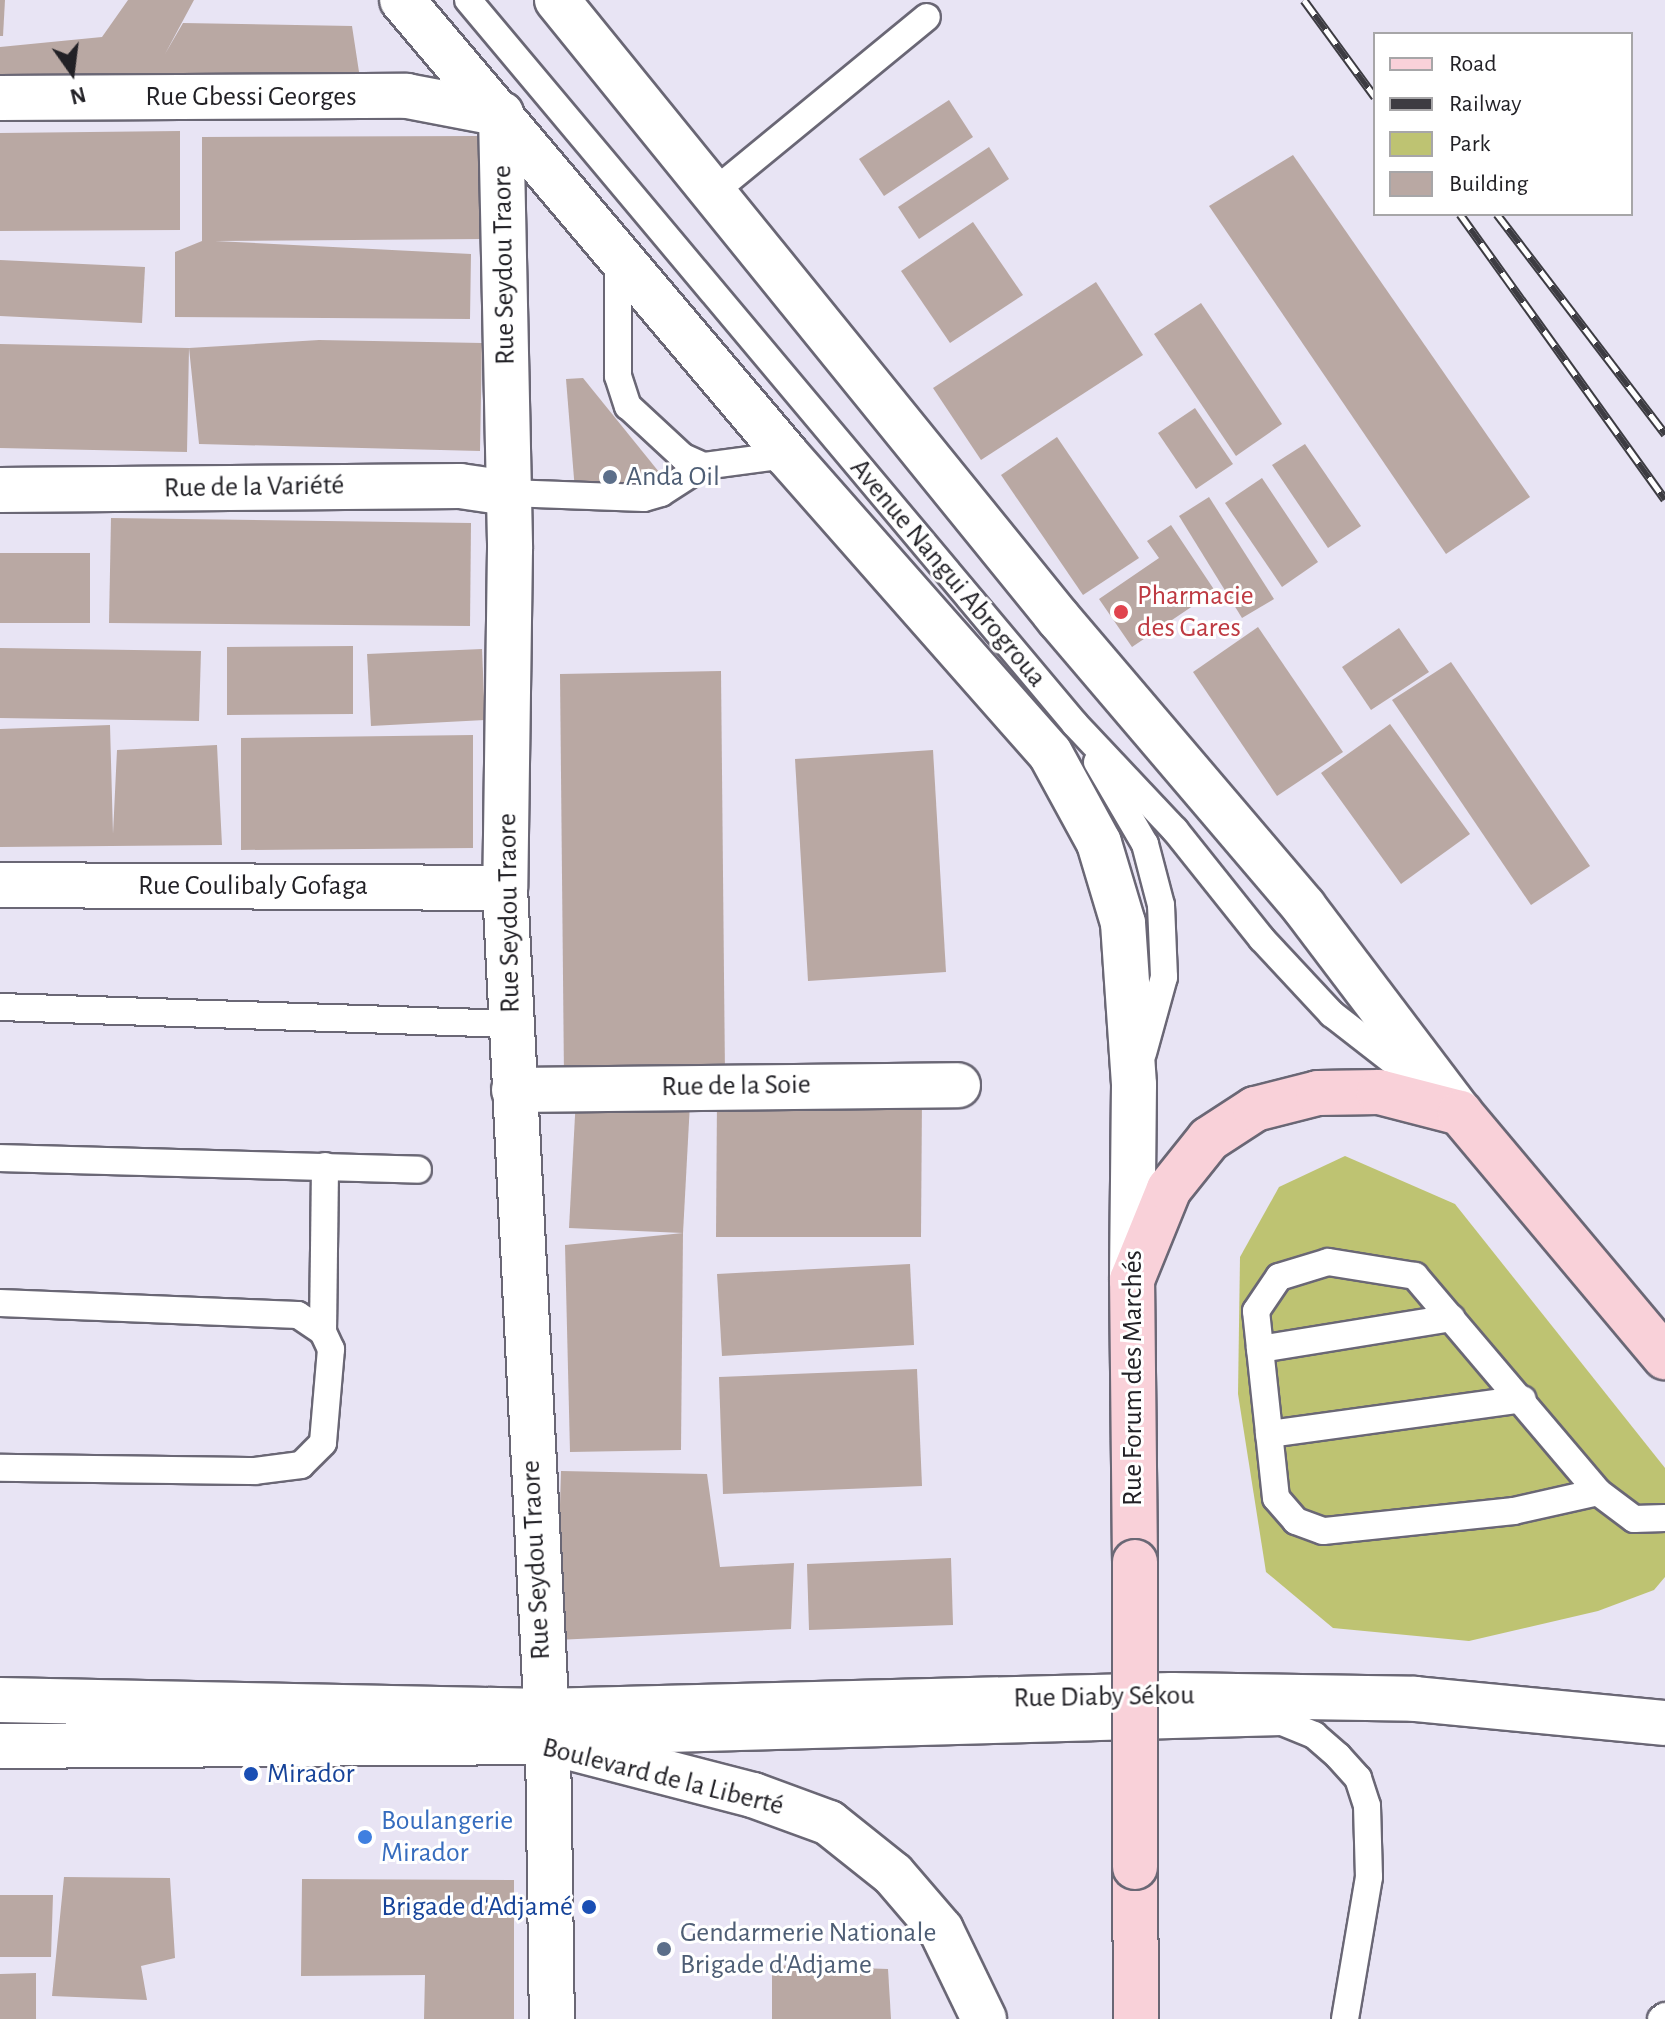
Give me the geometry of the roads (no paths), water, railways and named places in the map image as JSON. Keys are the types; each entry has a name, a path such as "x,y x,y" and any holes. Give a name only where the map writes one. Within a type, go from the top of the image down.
{"main road":[{"path":"1132,1280 1169,1189 1209,1139 1255,1109 1318,1093 1379,1092 1460,1113"},
{"name":"Avenue Nangui Abrogroua","path":"1460,1113 1665,1357"},
{"name":"Rue Forum des Marchés","path":"1132,1280 1136,2019"}],"street":[{"name":"Avenue Nangui Abrogroua","path":"402,0 787,455 1062,739"},
{"name":"Avenue Nangui Abrogroua","path":"557,0 715,191 1059,619 1304,907 1460,1113"},
{"name":"Rue Gbessi Georges","path":"0,98 407,96 501,114"},
{"name":"Rue Seydou Traore","path":"501,114 508,493 505,888 545,1726 552,2019"},
{"name":"Rue de la Variété","path":"0,490 460,486 508,493"},
{"name":"Rue Forum des Marchés","path":"1062,739 1123,923 1134,1085 1132,1280"},
{"name":"Rue Coulibaly Gofaga","path":"0,885 505,888"},
{"name":"Rue de la Soie","path":"514,1090 958,1085"},
{"name":"Rue Diaby Sékou","path":"545,1726 1172,1695 1415,1699 1665,1723"},
{"name":"Boulevard de la Liberté","path":"0,1700 545,1726 829,1823 893,1874 941,1930 984,2019"},
{"name":"Boulevard de la Liberté","path":"0,1746 545,1726"}],"lane":[{"name":"Avenue Nangui Abrogroua","path":"468,0 1062,739 1175,830 1262,939 1332,1014 1460,1113"},
{"path":"715,191 927,17"},
{"path":"618,257 622,396 683,457 703,466"},
{"path":"508,493 644,498 661,493 703,466 787,455"},
{"path":"0,1007 512,1024"},
{"path":"0,1158 418,1170"},
{"path":"0,1468 255,1471 301,1465 323,1443 328,1419 331,1349 323,1332 325,1166"},
{"path":"1598,1492 1514,1511 1323,1531 1296,1521 1276,1498 1256,1311 1279,1277 1328,1262 1415,1276 1523,1399 1598,1492 1634,1519 1665,1518"},
{"path":"0,1303 298,1315 323,1332"},
{"path":"1260,1349 1452,1318"},
{"path":"1269,1434 1523,1399"},
{"path":"545,1726 1282,1722 1314,1735 1338,1756 1358,1778 1367,1806 1369,1877 1345,2019"},
{"path":"1135,1881 1149,1945 1154,2019"}],"railway":[{"path":"1304,0 1373,94"},
{"path":"1461,216 1665,499"},
{"path":"1499,216 1665,434"}],"place":[{"name":"Anda Oil","path":"610,477"},
{"name":"Pharmacie des Gares","path":"1121,612"},
{"name":"Mirador","path":"251,1774"},
{"name":"Boulangerie Mirador","path":"365,1837"},
{"name":"Brigade d'Adjamé","path":"589,1907"},
{"name":"Gendarmerie Nationale Brigade d'Adjame","path":"664,1949"}]}
